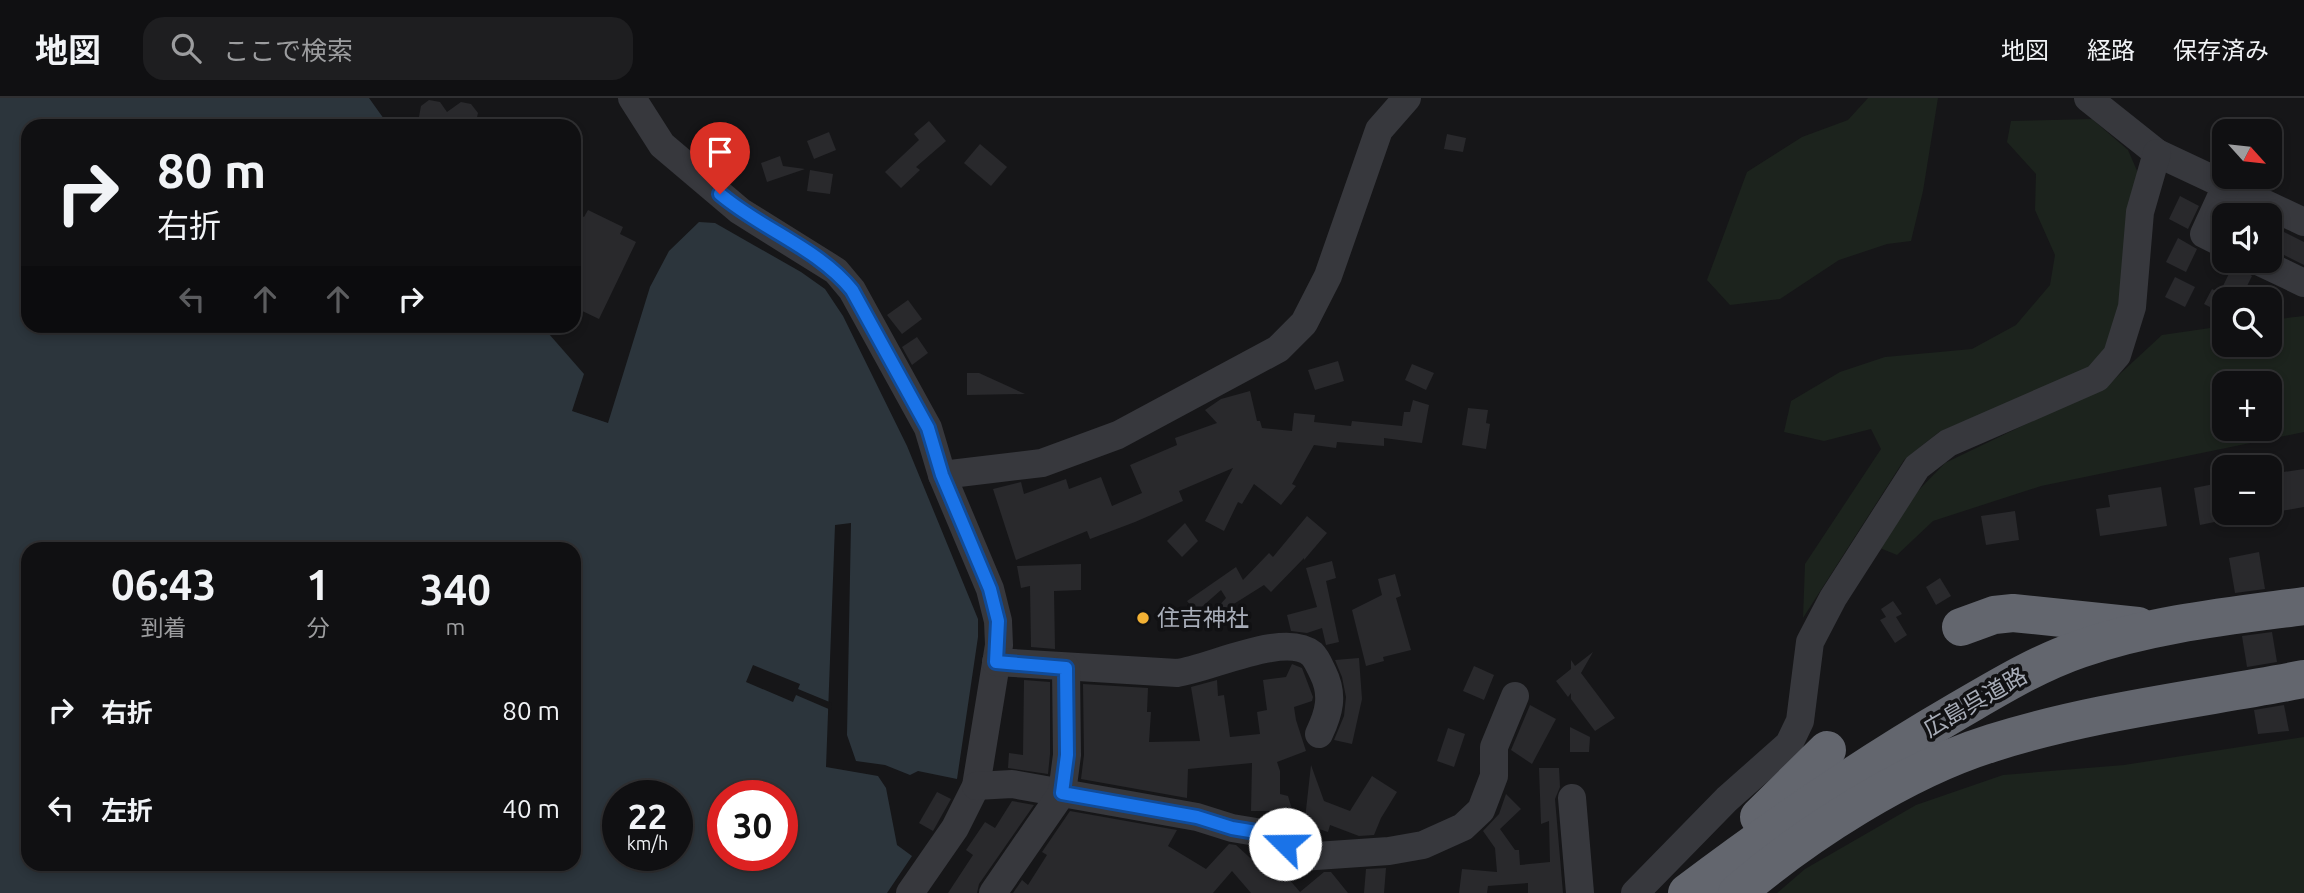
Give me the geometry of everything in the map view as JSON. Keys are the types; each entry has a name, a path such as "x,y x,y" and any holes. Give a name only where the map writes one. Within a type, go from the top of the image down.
{"highway":[{"name":"広島呉道路","path":"1687,893 1822,797 1990,692 2078,650 2159,628 2304,606"},
{"path":"1961,627 1994,615 2013,613 2159,628"},
{"name":"広島呉道路","path":"1737,893 1760,873 1836,821 1895,785 1941,762 1990,743 2106,715 2304,679"},
{"path":"1678,893 1828,750"}],"street":[{"path":"632,98 662,145 740,211 836,271 844,280 928,428 942,475 990,589 998,621 996,662 976,786 955,828 909,893"},
{"path":"942,475 1042,463 1118,435 1278,349 1304,323 1328,276 1379,130 1407,98"},
{"path":"2088,98 2157,153 2212,179"},
{"path":"1635,893 1727,799 1789,744 1800,721 1810,642 1833,598 1917,467 1948,443 2097,378 2117,355 2132,307 2140,212 2157,153"},
{"path":"2232,189 2304,222"},
{"path":"2212,217 2204,234 2212,238"},
{"path":"2282,272 2304,283"},
{"path":"996,662 1177,673 1196,670 1259,650 1302,649 1314,655 1331,695 1329,713 1319,734"},
{"path":"993,893 1062,793 1067,755 1066,668"},
{"path":"976,786 1012,784 1197,817 1232,828 1268,834 1301,857 1389,851 1423,845 1463,827 1481,810 1494,776 1494,747 1515,696"},
{"path":"1572,798 1580,893"}],"shaded area":[{"path":"0,98 369,98 384,119 21,119 21,333 548,333 584,374 572,411 608,423 650,287 669,251 699,222 715,223 801,272 825,289 843,316 907,446 978,619 978,637 957,779 918,771 910,775 885,765 856,761 847,735 851,523 835,525 826,767 878,776 886,788 897,845 912,856 887,893 0,893"},
{"path":"1868,98 1938,98 1923,191 1911,241 1887,244 1839,260 1780,299 1730,305 1707,280 1747,172 1802,137 1848,120"},
{"path":"2092,119 2128,150 2138,173 2123,304 2109,346 2091,368 1939,432 1904,460 1803,618 1805,564 1881,449 1871,429 1824,441 1784,432 1791,401 1840,372 1885,357 1972,349 2016,325 2050,285 2055,255 2035,210 2036,174 2007,142 2011,121"},
{"path":"2304,316 2304,432 2282,437 2282,371 2212,371 2212,441 2260,441 2041,486 1933,521 1897,555 1880,548 1911,498 1945,463 2109,384 2162,335 2212,328 2212,357 2282,357 2282,319"},
{"path":"2304,737 2304,893 1777,893 1805,869 1916,805 2003,775 2124,765"}],"pier":[{"path":"753,665 800,684 798,689 832,703 831,710 796,695 793,702 746,682"}],"building":[{"path":"429,100 440,102 447,112 461,102 471,104 478,113 477,119 420,119 421,106"},
{"path":"929,121 946,141 916,167 920,170 901,188 885,172 919,140 914,134"},
{"path":"829,132 836,150 814,159 807,141"},
{"path":"1447,134 1466,138 1463,152 1444,149"},
{"path":"980,144 1007,167 991,186 964,163"},
{"path":"780,156 783,166 805,169 767,182 761,163"},
{"path":"810,170 833,174 830,194 807,191"},
{"path":"2180,196 2199,206 2188,229 2169,219"},
{"path":"588,210 623,227 620,234 636,242 599,319 581,310 581,216 584,217"},
{"path":"2282,231 2304,242 2304,265 2282,254"},
{"path":"2178,238 2197,249 2186,272 2166,262"},
{"path":"2229,273 2248,273 2252,276 2246,287 2223,286"},
{"path":"2175,277 2195,287 2185,307 2165,297"},
{"path":"2212,289 2212,308 2204,304"},
{"path":"908,300 922,319 902,334 887,315"},
{"path":"917,337 928,353 912,365 902,347"},
{"path":"1338,361 1344,381 1315,390 1308,370"},
{"path":"1412,364 1434,373 1426,390 1405,380"},
{"path":"967,373 979,373 1025,394 967,395"},
{"path":"1250,391 1257,421 1260,421 1262,428 1292,431 1294,413 1315,415 1314,422 1351,426 1352,421 1402,426 1404,412 1410,412 1413,400 1429,405 1422,443 1384,438 1384,446 1337,442 1336,448 1314,445 1292,484 1296,486 1281,505 1254,484 1242,504 1238,502 1224,531 1205,521 1233,468 1179,491 1183,501 1135,522 1090,539 1087,531 1016,560 993,489 1021,482 1024,494 1066,479 1069,489 1101,477 1112,506 1142,493 1130,465 1177,445 1175,438 1217,423 1205,410 1221,399"},
{"path":"1468,408 1488,410 1486,423 1490,424 1486,449 1462,445"},
{"path":"2304,469 2304,507 2282,511 2282,472"},
{"path":"2212,484 2212,522 2200,525 2194,488"},
{"path":"2161,487 2167,526 2100,536 2096,509 2110,507 2108,495"},
{"path":"2015,511 2019,540 1986,545 1981,516"},
{"path":"1307,516 1327,533 1271,592 1264,585 1221,612 1217,608 1226,598 1221,590 1196,612 1187,601 1236,567 1243,580 1269,553 1273,557"},
{"path":"1185,523 1198,541 1182,557 1167,541"},
{"path":"2259,552 2265,589 2235,593 2229,558"},
{"path":"1332,561 1336,578 1326,581 1339,642 1326,645 1322,628 1307,633 1291,631 1287,615 1317,607 1306,568"},
{"path":"1081,564 1081,590 1054,591 1055,649 1031,647 1030,586 1021,588 1017,566"},
{"path":"1395,574 1401,596 1396,598 1411,650 1383,657 1384,661 1366,666 1352,610 1382,595 1378,579"},
{"path":"1940,578 1951,596 1936,605 1926,587"},
{"path":"1893,601 1902,614 1896,617 1907,635 1895,643 1880,620 1886,617 1881,609"},
{"path":"2272,632 2277,662 2247,667 2242,636"},
{"path":"1593,652 1581,673 1615,718 1595,731 1571,699 1571,693 1568,697 1556,681 1571,669 1571,660 1575,666"},
{"path":"1359,658 1362,699 1352,744 1334,740 1344,716 1346,697 1335,660"},
{"path":"1292,664 1302,668 1313,697 1312,701 1294,707 1306,751 1277,762 1280,771 1280,794 1288,796 1294,816 1281,811 1251,811 1252,763 1188,769 1187,798 1081,779 1084,755 1083,684 1148,688 1147,712 1151,712 1149,742 1200,741 1191,687 1217,680 1218,696 1224,695 1230,737 1260,734 1257,712 1267,710 1263,680 1286,677"},
{"path":"1474,666 1494,675 1484,700 1463,691"},
{"path":"1024,680 1050,682 1048,774 1008,768 1009,753 1023,755"},
{"path":"1530,705 1556,719 1532,764 1511,750"},
{"path":"2284,705 2289,731 2258,734 2254,710"},
{"path":"1570,727 1590,737 1589,752 1570,752"},
{"path":"1448,728 1465,734 1454,767 1437,761"},
{"path":"1311,765 1324,801 1350,811 1372,776 1397,792 1374,835 1359,836 1330,825 1328,832 1307,825 1309,820 1305,819"},
{"path":"1539,768 1559,768 1560,787 1555,799 1563,893 1528,893 1528,883 1488,886 1487,893 1459,893 1462,869 1497,872 1495,848 1483,831 1499,814 1506,794 1521,809 1500,829 1515,850 1519,850 1520,865 1550,862 1549,821 1541,824"},
{"path":"937,792 951,799 933,831 919,823"},
{"path":"1012,801 1034,805 979,884 977,893 948,893 973,855 966,850 985,822 995,828"},
{"path":"1070,811 1177,830 1168,846 1206,869 1229,844 1236,845 1259,866 1270,857 1300,892 1324,872 1331,872 1348,893 1251,893 1232,871 1213,893 1013,893 1022,880 1028,885 1047,855 1042,852"},
{"path":"1386,868 1384,893 1364,893 1366,869"}],"place":[{"name":"住吉神社","path":"1143,618"}],"route":[{"path":"720,194 740,211 836,271 852,290 928,428 942,475 990,589 998,621 999,645 996,662 1066,668 1067,755 1062,793 1197,817 1232,828 1268,834 1285,844"}]}
